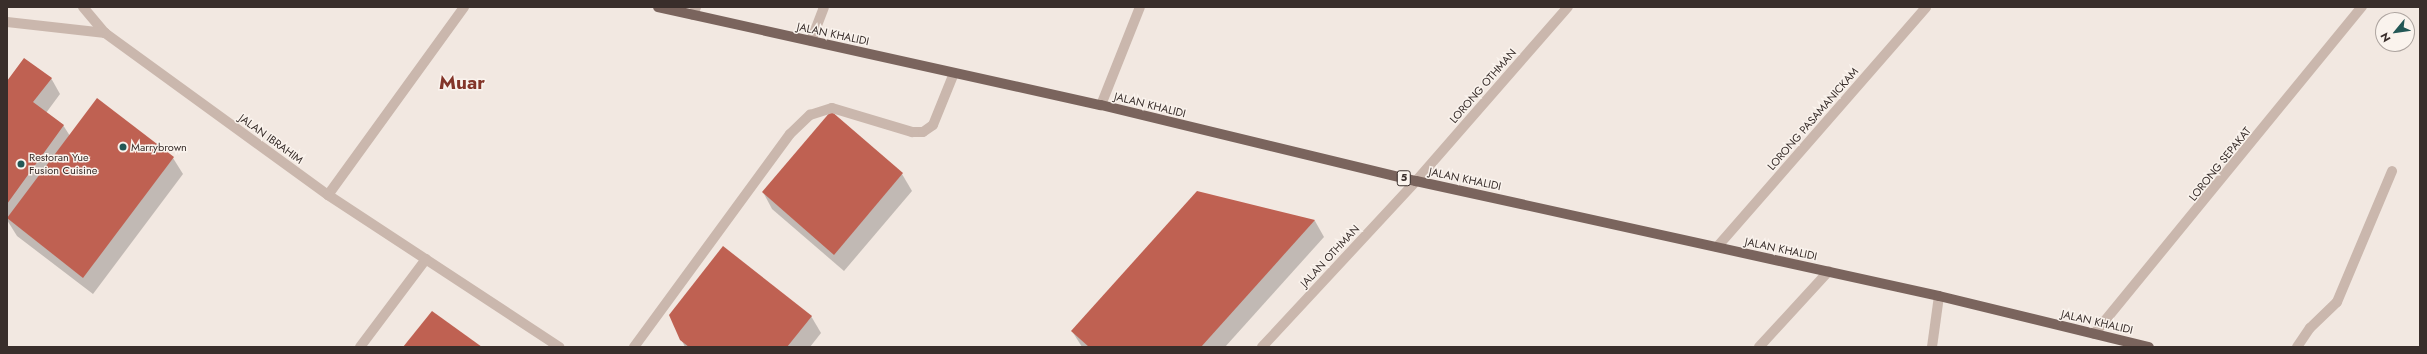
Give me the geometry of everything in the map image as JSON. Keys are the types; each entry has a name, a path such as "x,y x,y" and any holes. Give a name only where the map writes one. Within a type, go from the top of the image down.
{"main road":[{"name":"JALAN KHALIDI","path":"658,7 694,11 811,41 1101,105 1416,181 1829,271 2149,347"}],"street":[{"name":"JALAN IBRAHIM","path":"83,7 105,33 328,195 558,347"},
{"path":"328,195 464,7"},
{"path":"811,41 824,7"},
{"path":"1101,105 1140,7"},
{"name":"LORONG OTHMAN","path":"1416,181 1568,7"},
{"name":"LORONG PASAMANICKAM","path":"1717,247 1926,7"},
{"name":"LORONG SEPAKAT","path":"2094,334 2185,226 2362,7"},
{"path":"7,22 105,33"},
{"path":"634,347 790,134 810,115 832,108 912,132 923,132 933,125 954,73"},
{"path":"2297,347 2310,328 2337,302 2392,171"},
{"name":"JALAN OTHMAN","path":"1262,347 1416,181"},
{"path":"360,347 426,259"},
{"path":"1759,347 1829,271"},
{"path":"1932,347 1939,296"}],"building":[{"name":"Restoran Yue Fusion Cuisine","path":"24,58 52,78 33,102 64,125 7,204 7,81"},
{"path":"97,98 174,157 83,278 7,218"},
{"path":"831,111 903,173 834,255 762,192"},
{"path":"1197,191 1315,220 1201,347 1089,347 1071,331"},
{"path":"723,246 812,316 787,347 689,347 680,340 669,315"},
{"path":"432,311 482,347 403,347"}],"place":[{"name":"Marrybrown","path":"123,147"},
{"name":"Restoran Yue Fusion Cuisine","path":"21,164"}],"district":[{"name":"Muar","path":"462,83"}]}
